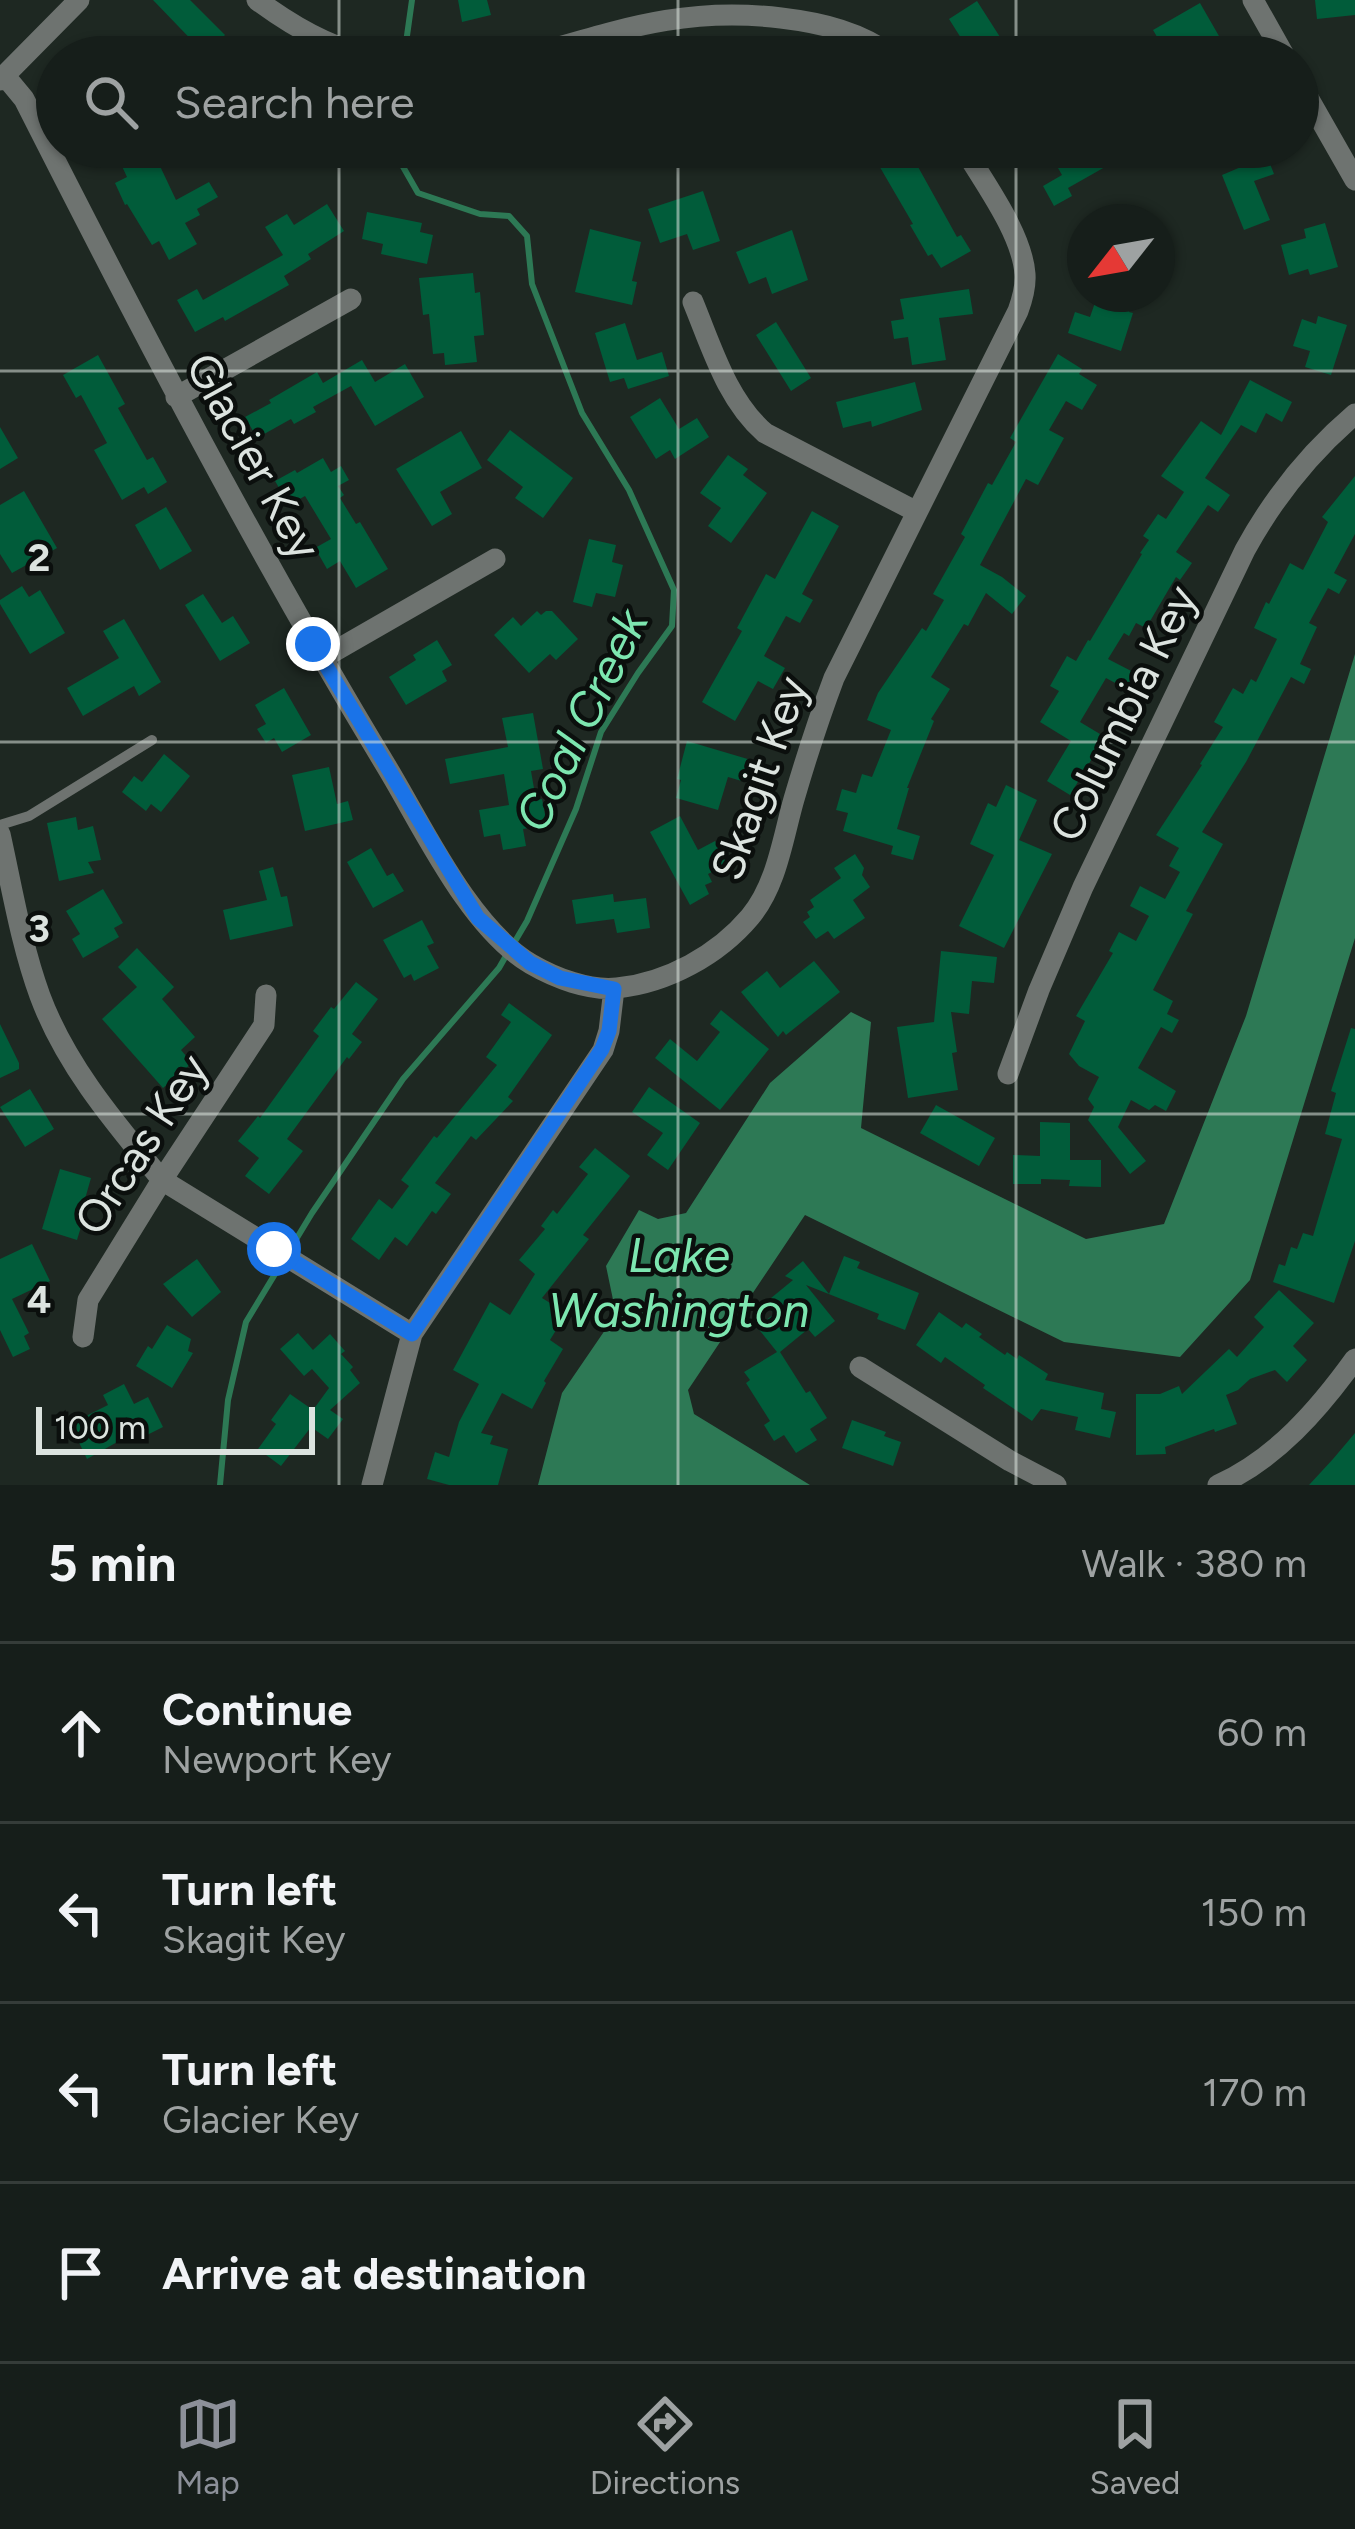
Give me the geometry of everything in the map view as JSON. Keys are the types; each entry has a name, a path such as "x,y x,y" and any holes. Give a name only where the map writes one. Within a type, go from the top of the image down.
{"street":[{"path":"43,36 79,0"},
{"path":"257,0 316,36"},
{"path":"1253,0 1273,36"},
{"path":"599,36 653,21 738,13 810,21 859,36"},
{"path":"2,78 36,44"},
{"name":"Glacier Key","path":"2,78 22,97 36,124"},
{"path":"1319,117 1355,180"},
{"name":"Glacier Key","path":"58,168 176,397 321,659 478,918 523,958 560,978 614,989"},
{"name":"Skagit Key","path":"614,989 687,967 736,932 754,912 771,880 834,678 1024,295 1019,251 975,168"},
{"path":"176,397 351,299"},
{"path":"693,302 726,380 754,424 917,512"},
{"name":"Columbia Key","path":"1008,1074 1083,887 1245,550 1266,512 1304,463 1355,414"},
{"path":"321,659 495,559"},
{"path":"0,830 41,999 100,1105 162,1180 412,1334"},
{"path":"372,1485 412,1334 602,1049 614,989"},
{"name":"Orcas Key","path":"82,1336 88,1300 264,1025 266,995"},
{"path":"1218,1485 1269,1454 1303,1422 1355,1359"},
{"path":"860,1367 1056,1485"}],"lane":[{"path":"0,830 152,740"}],"water":[{"name":"Lake Washington","path":"1355,654 1355,938 1250,1280 1180,1357 1064,1342 805,1215 688,1390 694,1414 810,1485 538,1485 562,1393 616,1314 606,1266 639,1210 658,1219 686,1213 770,1083 851,1012 871,1022 861,1128 1086,1239 1164,1224 1246,1016"}],"building":[{"path":"153,0 190,0 225,35 188,36"},
{"path":"458,0 487,0 491,15 462,22"},
{"path":"1315,0 1355,0 1355,15 1317,19"},
{"path":"977,1 999,36 960,36 949,19"},
{"path":"1200,3 1219,36 1157,36 1153,30"},
{"path":"123,168 161,168 176,200 209,182 218,197 185,223 197,244 169,260 159,241 152,245 115,183 127,177"},
{"path":"880,168 919,168 957,237 961,235 971,251 941,268 932,254 928,256"},
{"path":"1058,168 1103,168 1068,188 1072,196 1054,206 1043,186 1062,175"},
{"path":"1239,168 1272,168 1274,174 1254,181 1270,220 1244,230 1222,175"},
{"path":"703,191 720,241 693,250 687,234 660,243 648,209"},
{"path":"327,204 344,231 284,276 289,285 195,332 177,300 197,289 203,300 283,255 265,227 287,214 294,225"},
{"path":"367,212 422,223 420,232 433,235 427,264 381,254 383,244 362,239"},
{"path":"1325,223 1338,267 1289,275 1281,245 1306,238 1304,229"},
{"path":"590,229 641,242 632,305 575,292"},
{"path":"792,230 808,280 772,294 766,277 749,284 736,252"},
{"path":"473,273 484,335 474,336 477,362 445,365 444,353 433,354 419,278"},
{"path":"969,289 973,314 939,318 946,360 912,365 908,337 894,339 891,321 904,319 900,299"},
{"path":"1075,312 1090,317 1092,312 1133,313 1121,351 1068,333"},
{"path":"1318,316 1347,325 1331,375 1305,367 1310,351 1293,346 1302,319 1316,324"},
{"path":"776,322 811,378 791,391 756,335"},
{"path":"625,323 637,360 662,352 669,376 628,389 624,378 610,382 595,333"},
{"path":"1058,354 1097,385 1082,410 1066,401 1049,430 1064,438 1038,485 1026,479 980,565 1026,596 1012,614 986,593 931,677 950,689 931,719 897,829 920,836 913,860 891,854 893,846 843,831 848,813 836,810 842,789 856,793 862,774 872,777 891,730 867,720 878,693 944,600 933,594 988,483 992,485 1016,442 1010,438"},
{"path":"98,355 125,404 118,408 147,460 153,457 167,482 148,494 144,487 122,500 94,450 107,443 81,395 76,398 63,375"},
{"path":"362,360 375,382 405,364 424,397 375,426 351,386 313,407 316,412 294,424 291,419 257,438 245,417 317,372 323,383"},
{"path":"1250,380 1292,402 1282,422 1266,413 1256,433 1241,425 1205,478 1230,495 1218,512 1208,505 1176,552 1192,563 1180,580 1176,577 1146,628 1136,623 1108,659 1139,675 1130,691 1106,678 1080,722 1105,737 1070,795 1047,781 1071,741 1040,722 1059,691 1050,686 1067,656 1076,661 1090,641 1142,554 1149,540 1143,536 1158,514 1166,519 1184,492 1161,476 1201,421 1221,435"},
{"path":"915,382 922,410 872,427 871,421 843,428 836,402"},
{"path":"660,398 679,429 697,418 709,437 675,459 670,450 656,459 630,417"},
{"path":"0,427 18,458 0,469"},
{"path":"510,430 573,478 543,518 515,498 523,487 487,460"},
{"path":"461,431 482,468 440,492 452,514 432,526 396,469"},
{"path":"728,455 748,469 743,475 767,493 731,543 708,526 721,508 700,493"},
{"path":"323,458 331,472 341,466 349,480 338,486 344,495 340,498 388,569 356,588 340,561 327,569 315,548 331,539 305,496 289,505 275,481"},
{"path":"1355,476 1355,534 1334,573 1347,580 1339,594 1328,588 1309,623 1317,627 1300,664 1311,669 1304,684 1291,677 1202,832 1223,844 1186,911 1193,914 1153,990 1173,1001 1167,1014 1179,1020 1172,1033 1161,1027 1138,1068 1176,1091 1166,1111 1155,1105 1149,1110 1131,1100 1118,1127 1146,1161 1130,1174 1088,1120 1094,1107 1088,1099 1099,1077 1069,1054 1085,1021 1076,1016 1113,953 1109,951 1119,932 1136,941 1149,916 1130,906 1140,886 1165,899 1180,872 1169,866 1179,848 1156,835 1223,727 1214,722 1233,688 1243,694 1251,679 1256,682 1277,639 1254,628 1266,602 1269,604 1290,563 1303,570 1328,522 1322,517"},
{"path":"24,491 57,548 12,573 0,554 0,505"},
{"path":"166,507 192,551 160,570 135,525"},
{"path":"812,511 839,526 802,594 813,600 800,623 786,616 764,656 785,668 773,689 758,681 735,721 702,702 742,631 737,628 766,574 775,579"},
{"path":"589,539 616,545 612,562 623,565 615,597 596,593 592,607 573,602"},
{"path":"22,586 29,597 40,590 65,633 30,654 0,604"},
{"path":"203,594 222,623 233,616 250,643 220,661 185,605"},
{"path":"537,611 541,615 552,611 578,639 556,660 550,654 529,673 494,635 513,617 521,626"},
{"path":"124,619 161,682 139,696 134,686 83,716 67,688 119,658 103,631"},
{"path":"437,640 452,665 442,671 447,681 406,705 389,677"},
{"path":"284,688 311,735 282,752 274,738 266,743 257,729 266,724 255,705"},
{"path":"533,713 543,769 531,771 547,825 523,829 526,846 503,850 500,834 484,837 479,810 509,805 504,774 450,784 445,759 508,747 502,718"},
{"path":"687,741 751,760 745,782 728,777 718,810 676,798"},
{"path":"164,754 190,776 161,812 151,804 146,811 122,792 134,776 142,782"},
{"path":"329,767 337,804 348,801 353,820 305,831 292,775"},
{"path":"1006,785 1037,800 1019,840 1052,854 1004,948 959,926 994,855 970,844 988,803 996,807"},
{"path":"680,816 698,850 715,841 727,864 708,874 709,894 690,905 650,832"},
{"path":"76,817 78,830 93,826 101,860 88,862 94,873 59,881 47,823"},
{"path":"371,848 387,876 393,873 404,891 373,908 347,862"},
{"path":"855,854 870,887 853,900 865,918 834,939 828,931 816,939 803,922 814,907 810,900 841,878 834,868"},
{"path":"273,867 281,897 287,896 293,926 230,940 223,910 267,900 259,871"},
{"path":"103,889 123,923 114,928 119,937 83,958 72,939 80,934 66,911"},
{"path":"613,894 614,902 646,898 650,928 617,933 614,919 576,924 572,900"},
{"path":"422,920 434,943 427,946 439,968 414,981 411,974 404,978 383,940"},
{"path":"137,948 174,987 162,999 195,1037 181,1050 192,1063 163,1088 102,1019 137,987 118,967"},
{"path":"941,951 997,957 994,983 972,981 969,1014 951,1012 958,1090 908,1098 897,1027 934,1022"},
{"path":"814,961 840,992 778,1037 741,992 767,971 780,988"},
{"path":"356,982 378,999 352,1034 362,1042 287,1139 303,1151 269,1194 245,1176 259,1158 238,1141 319,1036 313,1031"},
{"path":"509,1003 552,1035 508,1097 513,1101 476,1140 471,1136 435,1183 451,1194 436,1214 432,1211 407,1246 395,1237 379,1260 351,1239 379,1199 392,1209 409,1186 401,1180 497,1065 486,1057 511,1022 501,1015"},
{"path":"721,1010 769,1049 720,1110 655,1058 670,1039 697,1061 720,1032 710,1024"},
{"path":"0,1024 19,1069 0,1078"},
{"path":"1351,1028 1355,1029 1355,1241 1334,1303 1273,1282 1279,1264 1285,1266 1291,1247 1297,1249 1303,1233 1313,1236 1342,1139 1325,1134 1336,1093 1331,1091"},
{"path":"649,1087 700,1123 668,1170 647,1155 663,1133 632,1112"},
{"path":"30,1089 54,1129 25,1147 0,1107"},
{"path":"936,1105 995,1138 979,1166 920,1133"},
{"path":"1040,1122 1070,1123 1070,1160 1101,1160 1101,1187 1041,1179 1041,1184 1013,1184 1013,1155 1040,1156"},
{"path":"595,1148 630,1176 583,1235 589,1239 542,1298 560,1309 554,1318 561,1322 550,1340 563,1349 532,1409 502,1393 481,1433 493,1436 490,1444 508,1449 498,1485 449,1485 427,1479 435,1452 449,1457 459,1422 479,1384 453,1370 490,1302 510,1315 535,1274 519,1260 545,1229 541,1226 553,1210 557,1214 588,1174 579,1167"},
{"path":"60,1169 91,1178 77,1240 42,1229"},
{"path":"32,1244 50,1281 12,1299 29,1333 24,1336 30,1349 13,1357 0,1330 0,1259"},
{"path":"844,1256 860,1262 857,1268 919,1293 905,1330 877,1319 879,1314 806,1285 835,1321 815,1337 808,1329 780,1352 827,1418 810,1429 817,1440 796,1453 784,1435 774,1441 764,1425 770,1421 744,1372 777,1352 757,1327 774,1314 765,1303 793,1280 785,1276 803,1261 829,1294"},
{"path":"197,1259 221,1292 192,1317 163,1284"},
{"path":"1279,1290 1314,1323 1293,1346 1307,1360 1287,1382 1275,1370 1226,1395 1237,1424 1165,1447 1166,1454 1136,1455 1136,1394 1160,1394 1179,1386 1182,1394 1229,1349 1237,1357 1264,1327 1254,1317"},
{"path":"939,1312 962,1328 966,1323 1005,1355 1017,1359 1019,1355 1048,1374 1045,1380 1104,1393 1101,1409 1116,1412 1110,1438 1075,1430 1078,1417 1041,1409 1032,1421 945,1357 941,1363 916,1345"},
{"path":"167,1325 191,1339 188,1351 193,1353 172,1388 136,1366"},
{"path":"298,1333 313,1350 330,1334 345,1351 341,1354 360,1383 330,1410 343,1419 328,1439 311,1427 281,1466 258,1449 276,1424 271,1420 290,1394 313,1410 329,1388 312,1369 304,1376 280,1349"},
{"path":"124,1384 134,1404 148,1397 163,1427 139,1439 135,1432 87,1459 70,1424 108,1405 103,1395"},
{"path":"852,1420 901,1442 893,1466 842,1448"},
{"path":"1355,1433 1355,1485 1309,1485 1333,1459"}],"waterway":[{"name":"Coal Creek","path":"407,36 412,0"},
{"name":"Coal Creek","path":"404,168 418,193 480,214 509,216 527,236 532,284 582,413 629,490 674,590 672,626 601,732 576,809 514,943"},
{"name":"Coal Creek","path":"220,1485 228,1400 246,1322 312,1213 403,1079 507,954"}],"route":[{"path":"274,1249 412,1334 602,1049 614,989 560,978 530,963 478,918 313,644"}]}
